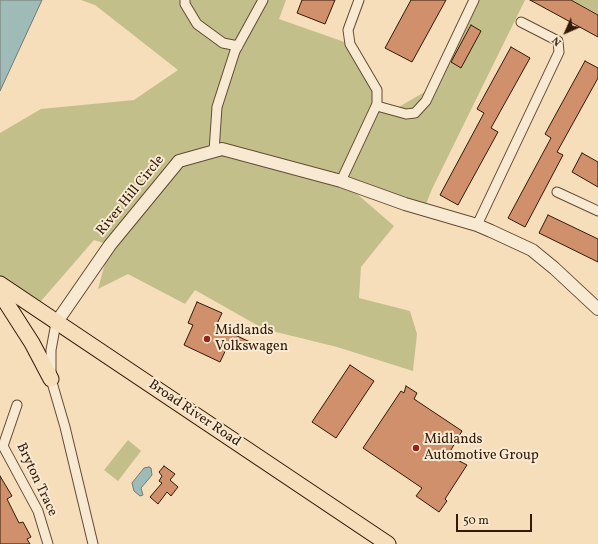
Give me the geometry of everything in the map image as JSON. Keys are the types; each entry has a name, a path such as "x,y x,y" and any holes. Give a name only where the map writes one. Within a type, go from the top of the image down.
{"main road":[{"name":"Broad River Road","path":"0,284 56,323 388,544"},
{"path":"0,293 32,343 51,379"}],"street":[{"path":"185,0 184,4 197,24 223,43 238,46"},
{"path":"214,151 217,107 238,46 263,0"},
{"path":"341,180 377,106 377,90 350,44 348,30 359,0"},
{"path":"377,106 406,114 415,113 426,101 474,0"},
{"path":"477,225 559,52 558,41 521,22"},
{"name":"River Hill Circle","path":"93,544 65,427 51,379 51,350 56,323 110,245 179,161 222,149 341,180 406,204 477,225 532,250 554,268 598,309"},
{"path":"557,192 598,211"},
{"name":"Bryton Trace","path":"17,405 3,446 38,511 48,544"}],"shaded area":[{"path":"81,0 286,0 279,19 350,44 377,90 377,104 392,111 433,87 474,0 525,0 432,189 424,209 342,181 394,226 361,267 359,298 410,311 417,334 413,371 337,347 264,329 195,290 185,304 128,274 98,289 110,245 94,240 35,308 0,284 0,133 41,109 134,100 178,70 95,5"},
{"path":"572,0 598,0 598,14"},
{"path":"128,440 141,451 118,481 104,470"}],"water":[{"path":"0,0 42,0 0,91"},
{"path":"144,468 151,468 152,475 141,488 143,495 140,496 134,491 132,483"}],"building":[{"path":"302,0 335,0 325,24 297,13"},
{"path":"411,0 446,0 412,62 385,48"},
{"path":"530,0 571,0 598,15 598,37"},
{"path":"471,25 481,31 461,68 451,62"},
{"path":"511,47 530,58 491,128 498,132 458,205 440,195 484,113 477,109"},
{"path":"585,61 598,68 598,78 557,152 563,155 525,227 508,218 551,138 545,134"},
{"path":"582,153 598,162 598,187 572,172"},
{"path":"548,215 598,239 598,262 539,233"},
{"path":"197,302 222,313 216,326 250,342 247,349 230,341 220,362 184,345 193,325 188,323"},
{"path":"350,365 374,381 336,438 312,422"},
{"path":"406,386 417,393 414,399 462,431 448,455 467,465 445,499 447,501 439,512 416,496 422,488 363,448 401,391 404,393"},
{"path":"164,466 175,474 170,480 178,487 171,496 167,492 158,504 150,497 162,483 159,481 162,476 159,472"},
{"path":"0,476 12,496 7,499 19,523 23,522 31,537 27,539 30,544 0,544"}],"place":[{"name":"Midlands Volkswagen","path":"207,339"},
{"name":"Midlands Automotive Group","path":"416,448"}]}
